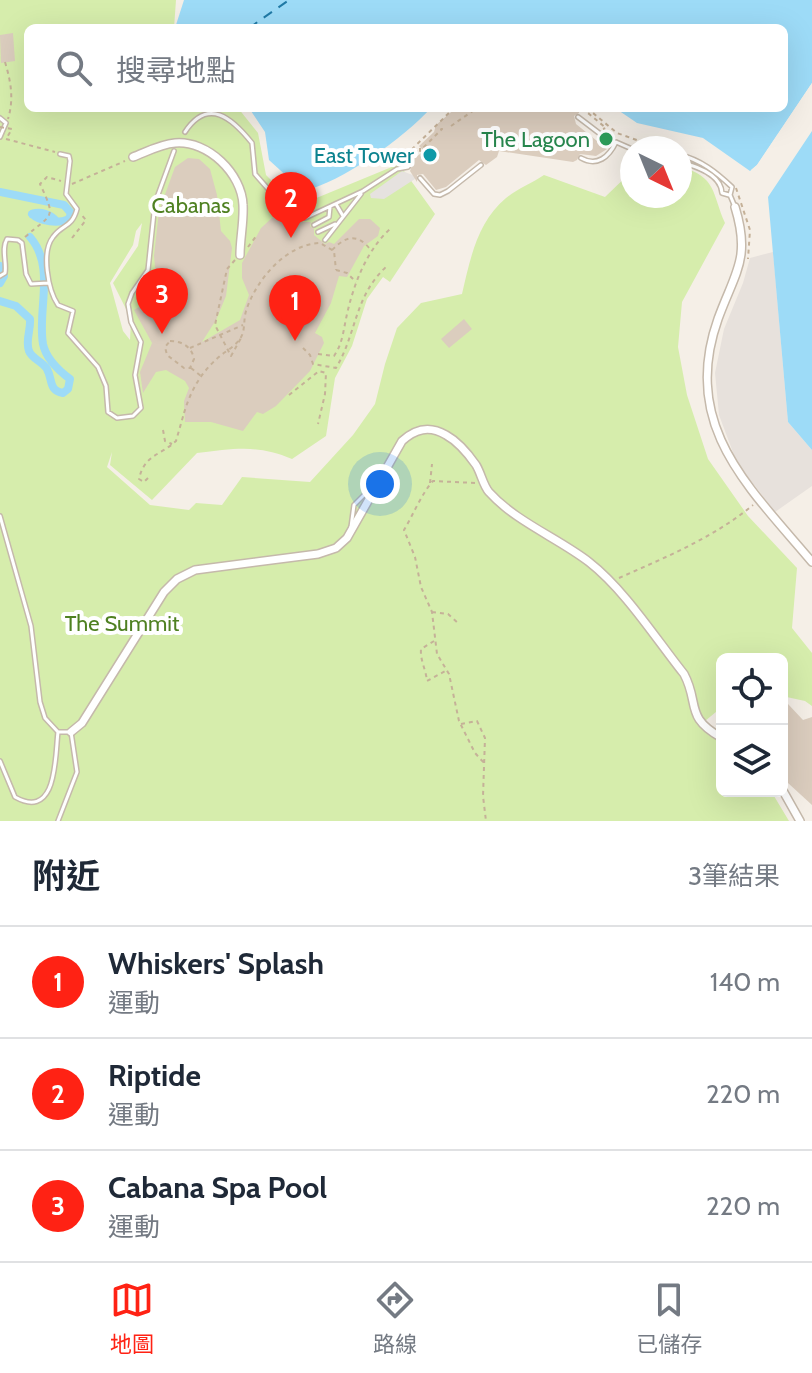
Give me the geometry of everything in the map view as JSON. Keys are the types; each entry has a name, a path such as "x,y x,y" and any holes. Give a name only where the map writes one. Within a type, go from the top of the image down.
{"street":[{"path":"133,157 180,143 202,150 221,161 236,181 243,204 240,255"},
{"path":"738,204 743,253 741,265 717,321 709,352 707,382 710,412 732,464 812,562"},
{"path":"71,732 82,723 164,592 177,579 195,570 318,554 336,548 351,531 402,441 412,432 435,430 448,436 475,464 488,491 591,563 613,585 684,674 698,718 716,734"},
{"path":"786,797 800,821"}],"lane":[{"path":"185,132 201,115 217,113 226,117 252,143 252,165 257,177 290,214"},
{"path":"578,117 599,133"},
{"path":"0,118 6,123 0,137"},
{"path":"581,158 591,163 597,162 606,157 616,142 620,144"},
{"path":"60,154 69,156 66,194 77,209 75,220 53,236 48,283 58,305 73,311 68,333 98,367 106,386 108,412 117,418 133,416 141,408 135,375 142,345 129,316 128,304 134,289 148,270 155,203 174,151"},
{"path":"692,160 706,165 729,184 732,189 730,195"},
{"path":"420,178 434,194 440,195 481,165"},
{"path":"692,166 702,169 722,187 722,193 730,195 738,204"},
{"path":"305,218 363,191 386,175 408,167"},
{"path":"722,187 729,184"},
{"path":"325,240 363,191"},
{"path":"336,204 343,216"},
{"path":"314,225 329,217 331,206"},
{"path":"318,232 338,223"},
{"path":"0,276 5,273 6,267 4,244 12,238 22,243 26,274 31,284 48,283"},
{"path":"0,516 31,626 40,702 45,718 58,732 71,732 77,772 58,821"},
{"path":"0,761 15,797 28,803 42,800 53,784 58,732"}],"path":[{"path":"5,62 11,82 12,103 6,123"},
{"path":"406,155 450,112"},
{"path":"437,131 441,127 451,126 471,112"},
{"path":"585,112 623,136"},
{"path":"591,112 606,128"},
{"path":"0,127 12,129 6,139 60,154"},
{"path":"401,155 419,149 442,129"},
{"path":"27,235 48,216 49,200 40,184 47,177 60,180 66,187 133,157"},
{"path":"738,204 750,230 749,258"},
{"path":"72,238 86,220 77,209"},
{"path":"40,216 48,216"},
{"path":"318,354 334,356 341,342 357,283 371,251 390,229"},
{"path":"332,250 342,240 355,237 371,251"},
{"path":"230,265 215,325 231,356 241,338 247,310 256,289 277,263 296,250 313,243 324,244 337,258 336,270 350,275 357,283"},
{"path":"303,348 313,364 336,368 367,288 387,266"},
{"path":"201,376 170,358 165,347 173,341 190,348 244,325"},
{"path":"344,326 351,328"},
{"path":"148,478 144,482 139,479 144,464 154,454 173,444 179,434 192,389 201,376 241,338"},
{"path":"190,348 194,359 190,368"},
{"path":"289,395 319,371 326,373 324,404 318,424"},
{"path":"163,430 165,441 173,444"},
{"path":"432,464 430,484 404,530 432,612 437,654 447,670 461,724 475,753 485,764"},
{"path":"430,484 433,481 474,483"},
{"path":"613,585 732,522 755,503 758,507"},
{"path":"432,612 448,614 459,624"},
{"path":"435,640 421,649 420,657 427,681 447,670"},
{"path":"461,724 477,721 485,738 483,796 486,821"}],"shaded area":[{"path":"402,171 418,177 384,199 371,198 370,194"},
{"path":"773,252 788,422 812,450 812,486 775,512 734,455 719,415 715,373 724,329 750,258"}],"green space":[{"path":"0,0 176,0 174,24 24,24 24,112 241,112 258,133 266,175 297,206 399,164 435,214 390,282 383,277 367,299 352,346 335,378 326,436 292,459 256,449 197,453 152,500 110,465 112,452 107,467 150,505 189,510 196,503 222,505 242,477 310,482 353,435 375,404 397,328 421,303 462,294 472,255 488,218 506,198 544,175 605,197 620,183 620,208 692,208 692,171 707,181 725,223 682,302 678,347 687,395 708,459 748,516 797,568 792,628 812,653 812,706 788,697 788,653 716,653 716,712 699,726 716,736 716,797 775,797 789,821 0,821","holes":["142,223 138,246 113,283 131,319 130,340 123,331 110,283 133,245 136,231"]}],"water":[{"path":"184,0 812,0 812,83 750,171 703,138 637,123 621,112 788,112 788,24 176,24"},
{"path":"252,112 427,112 372,157 335,179 303,191 269,160 265,132"},
{"path":"812,131 812,450 788,422 768,197"}],"pier":[{"path":"812,83 812,90 761,168 753,174 751,170"}],"building":[{"path":"13,33 15,61 1,63 0,35"},
{"path":"451,112 579,112 574,116 576,124 607,149 596,156 580,154 573,162 499,151 497,157 486,165 479,160 446,187 436,190 423,174 417,175 417,182 410,171 412,165 408,163 424,151 419,146 434,132 436,125"},
{"path":"188,158 199,159 210,169 221,231 232,248 226,296 202,342 240,320 249,295 242,278 242,263 261,228 272,218 284,214 289,218 294,214 301,216 303,222 311,222 314,235 325,244 334,244 359,219 370,219 380,228 378,236 364,246 347,277 339,276 331,303 315,333 322,337 324,343 310,371 276,406 263,414 257,412 243,431 211,422 185,422 184,401 189,388 185,381 166,370 156,372 143,393 140,372 152,343 134,310 158,296 154,256 159,211 175,167"},
{"path":"464,319 472,329 449,348 441,339"},
{"path":"788,704 803,720 812,717 812,805 788,783"}],"waterway":[{"path":"0,192 64,205 71,213 69,219 55,222 32,214"},
{"path":"32,214 45,214 56,221"},
{"path":"0,301 16,306 30,319 29,351 47,369 53,387 63,393 68,389 70,379 53,364 43,344 44,275 38,249 30,237"},
{"path":"0,266 4,276 0,283"}],"ferry route":[{"path":"255,24 289,0"}],"place":[{"name":"The Lagoon","path":"606,139"},
{"name":"East Tower","path":"430,155"},
{"name":"Riptide","path":"291,238"},
{"name":"Cabana Spa Pool","path":"162,334"},
{"name":"Whiskers' Splash","path":"295,341"}],"park label":[{"name":"Cabanas","path":"191,205"},
{"name":"The Summit","path":"122,623"}]}
